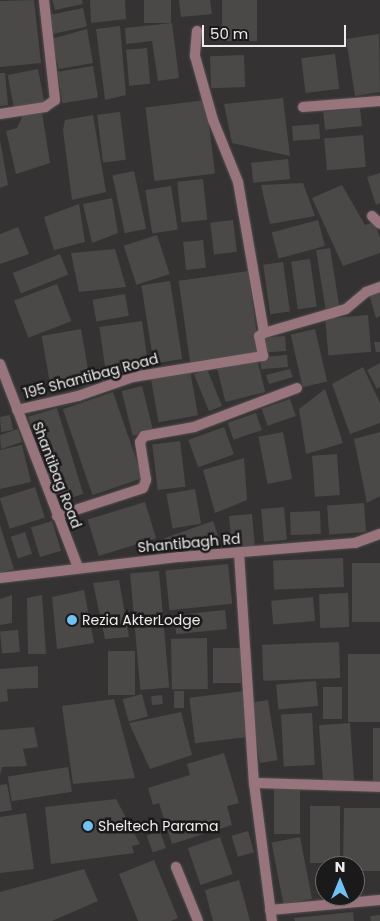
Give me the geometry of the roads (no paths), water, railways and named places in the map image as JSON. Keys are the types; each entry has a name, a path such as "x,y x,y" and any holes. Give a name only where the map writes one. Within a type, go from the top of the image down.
{"street":[{"path":"0,114 44,107 54,100 44,0"},
{"path":"197,31 195,56 213,120 238,182 264,333 346,309 366,292 380,287"},
{"path":"303,107 380,101"},
{"path":"372,216 380,224"},
{"name":"195 Shantibag Road","path":"17,410 78,396 133,377 263,356 259,336 264,333"},
{"name":"Shantibag Road","path":"0,364 78,567"},
{"path":"57,516 143,488 146,480 140,442 144,436 194,427 297,388"},
{"name":"Shantibagh Rd","path":"0,578 78,567 355,543 380,534"},
{"path":"239,553 254,783 271,916 380,900"},
{"path":"254,783 380,787"},
{"path":"176,867 198,921"}],"place":[{"name":"Rezia AkterLodge","path":"72,620"},
{"name":"Sheltech Parama","path":"88,826"}]}
